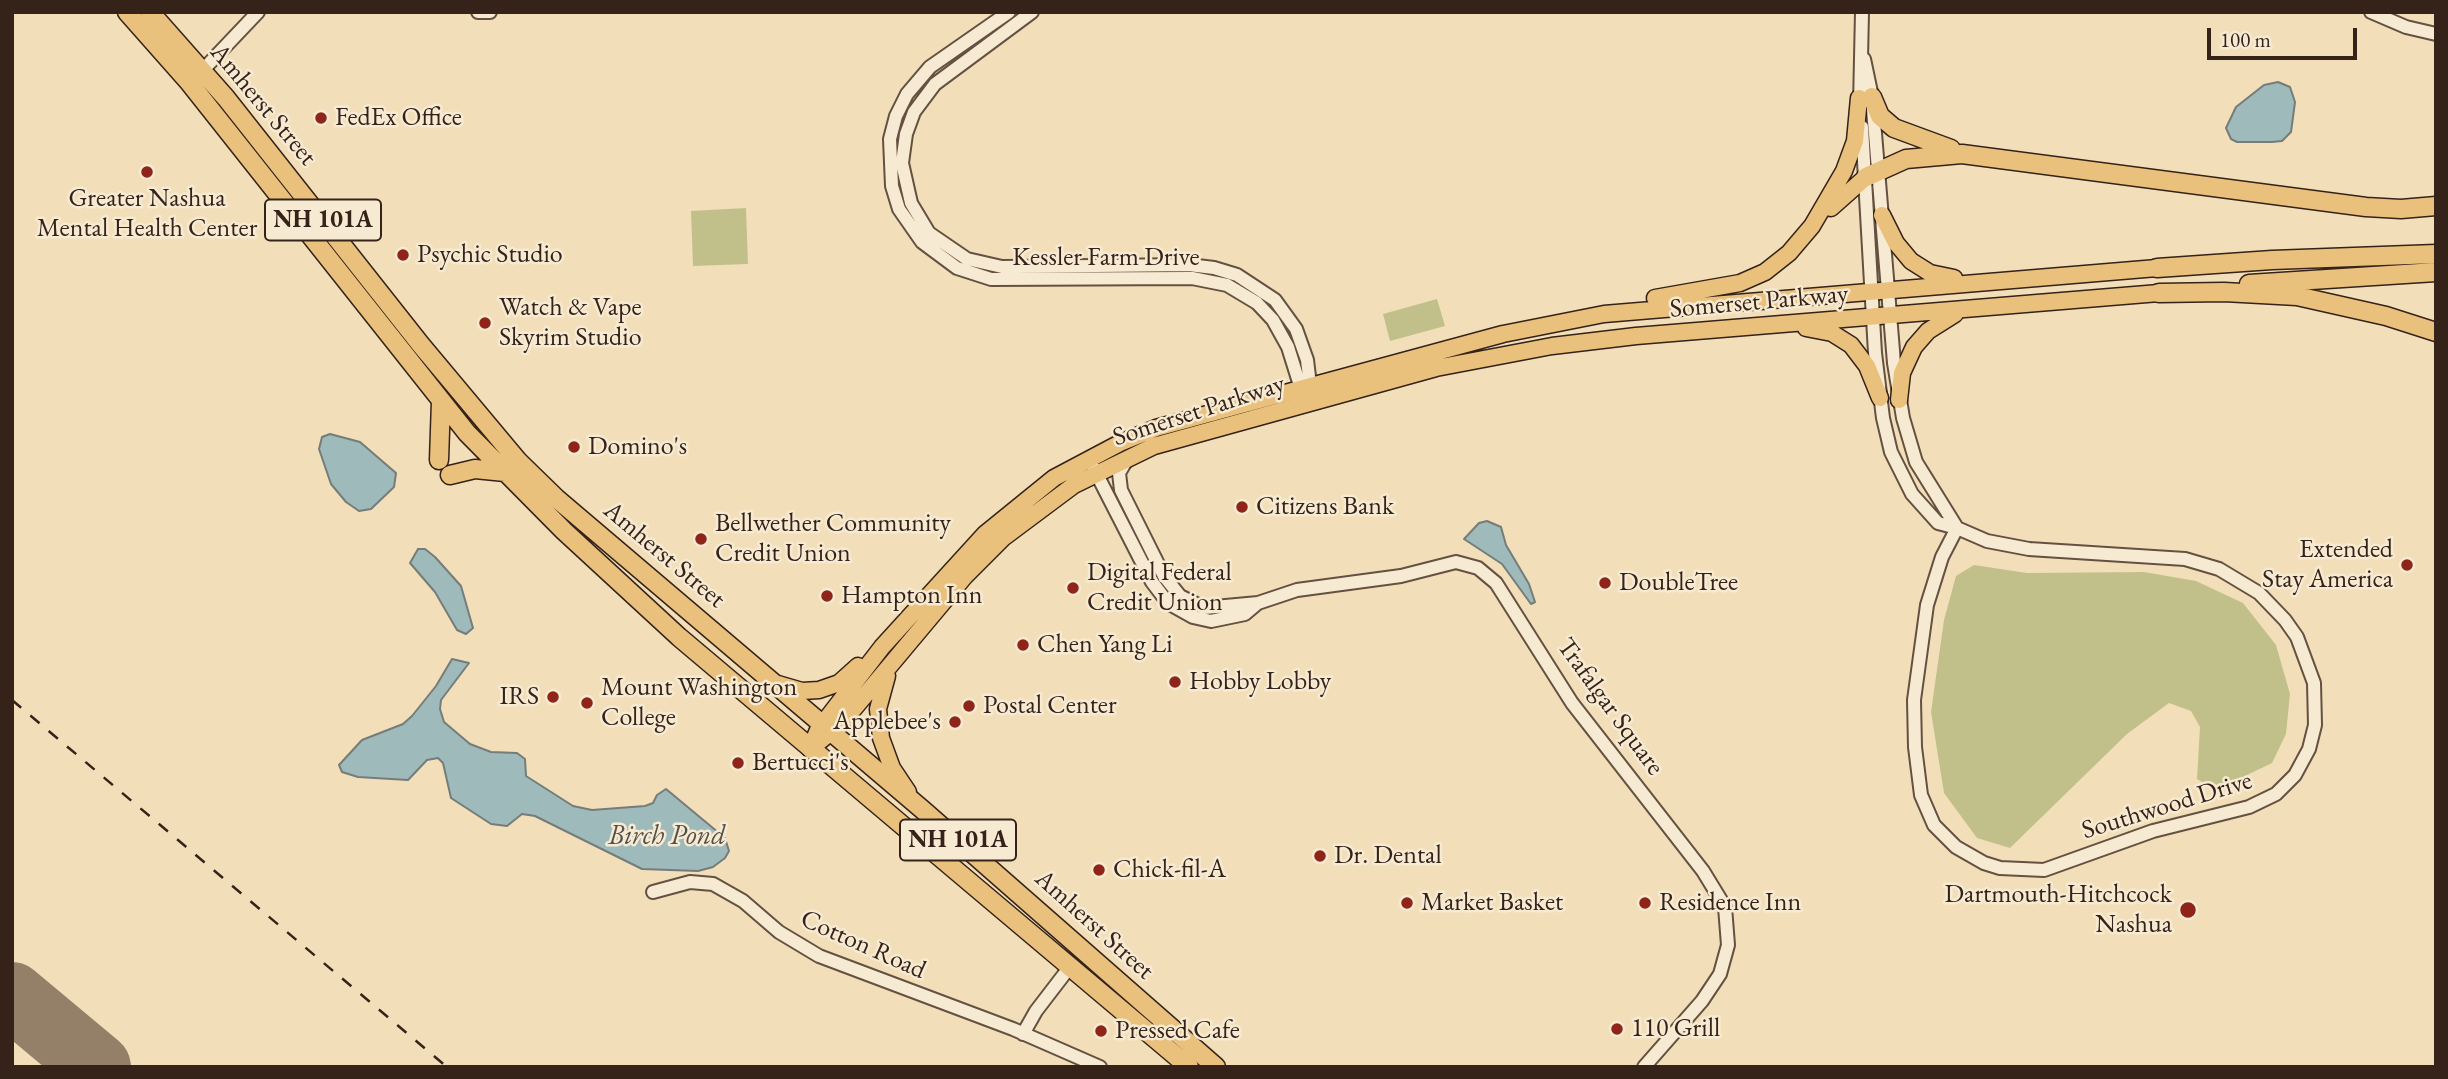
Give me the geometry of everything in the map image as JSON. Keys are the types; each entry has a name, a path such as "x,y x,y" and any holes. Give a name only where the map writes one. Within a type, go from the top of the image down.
{"highway":[{"name":"Amherst Street","path":"127,12 188,81 441,401 505,472 629,593 810,749 1189,1067"},
{"name":"Amherst Street","path":"150,12 202,71 477,415 518,461 556,498 828,728 1216,1067"},
{"path":"1866,97 1883,119 1903,133 1936,145 1999,158"},
{"path":"1872,173 1924,155 1962,154 2366,207 2401,209 2436,206"},
{"path":"2157,268 2272,260 2436,254"},
{"path":"2159,293 2320,278 2436,272"},
{"path":"2159,293 2224,292 2297,296 2386,316 2436,332"},
{"path":"439,460 441,401"},
{"path":"450,475 475,469 505,472"}],"main road":[{"path":"1812,226 1849,159 1866,97"},
{"path":"1577,319 1623,304 1740,284 1782,259 1812,226 1872,173"},
{"path":"1882,215 1899,249 1919,268 1948,278 1984,281"},
{"name":"Somerset Parkway","path":"810,749 897,657 990,550 1092,466 1130,456 1306,392 1503,334 1577,319 1660,307 2157,268"},
{"name":"Somerset Parkway","path":"828,728 882,647 985,534 1038,490 1092,466 1156,428 1306,392 1519,351 1618,338 2159,293"},
{"path":"1899,400 1902,373 1918,341 1939,322 1972,309"},
{"path":"1773,325 1820,330 1846,341 1867,366 1880,398"},
{"path":"775,683 807,691 833,686 882,647"},
{"path":"897,657 880,695 881,738 896,776 923,810"}],"street":[{"path":"202,71 258,12"},
{"path":"478,12 490,12"},
{"name":"Kessler Farm Drive","path":"1009,12 930,67 907,94 896,116 890,139 892,186 899,209 922,242 957,268 991,279 1192,278 1227,285 1251,298 1273,320 1288,347 1306,392"},
{"name":"Kessler Farm Drive","path":"1032,12 935,83 914,112 906,134 902,163 911,203 929,233 967,259 1002,267 1189,265 1237,275 1275,300 1296,329 1305,353 1306,392"},
{"path":"1862,12 1862,50 1880,290 1891,316 1899,400 1916,462 1957,528"},
{"path":"2371,12 2406,27 2436,34"},
{"path":"1872,173 1882,215 1880,290"},
{"name":"Southwood Drive","path":"1880,290 1873,317 1880,398 1888,443 1903,479 1934,520 1947,527 1957,528 2013,547 2185,559 2218,569 2259,593 2297,637 2314,684 2315,726 2309,749 2294,775 2276,794 2249,807 2152,831 2045,870 2000,868 1984,863 1956,847 1934,825 1921,794 1915,747 1914,700 1920,645 1930,595 1944,552 1957,528"},
{"name":"Trafalgar Square","path":"1130,456 1120,469 1121,490 1174,591 1205,608 1258,603 1297,590 1401,576 1456,562 1478,568 1496,583 1572,703 1703,870 1725,907 1728,945 1720,974 1702,1001 1644,1067"},
{"name":"Trafalgar Square","path":"1092,466 1152,582 1168,603 1193,617 1222,621 1245,614 1258,603"},
{"name":"Cotton Road","path":"653,892 690,883 713,884 743,901 779,932 819,956 1023,1034 1100,1067"},
{"path":"1023,1034 1036,1011 1069,968"}],"shaded area":[{"path":"746,208 748,264 693,266 691,211"},
{"path":"1437,299 1445,326 1390,341 1383,314"},
{"path":"1974,565 2027,573 2144,572 2196,581 2243,603 2276,645 2290,694 2286,734 2272,763 2216,790 2197,779 2200,727 2191,711 2169,703 2127,734 2010,848 1977,838 1944,793 1931,712 1944,620 1956,576"}],"water":[{"path":"2278,82 2290,87 2295,102 2291,132 2282,141 2237,142 2231,139 2226,128 2236,107 2264,85"},
{"path":"330,434 360,442 396,473 394,487 371,509 359,511 346,502 331,484 319,449 322,437"},
{"path":"1487,521 1501,527 1506,545 1529,584 1535,602 1531,604 1502,564 1464,539 1479,523"},
{"path":"418,549 425,549 435,557 461,586 473,628 466,634 457,630 435,592 410,563"},
{"name":"Birch Pond","path":"452,659 469,663 441,700 440,709 444,722 470,744 491,752 517,753 525,759 526,776 573,806 592,810 645,806 653,803 657,795 666,789 725,838 729,851 725,858 713,867 698,871 642,869 535,816 522,814 507,826 491,824 451,798 443,763 438,758 427,760 408,780 358,777 342,772 339,765 362,740 403,724 412,716 436,686"}],"runway":[{"path":"12,996 97,1067"}],"railway":[{"path":"12,700 447,1067"}],"place":[{"name":"FedEx Office","path":"321,118"},
{"name":"Greater Nashua Mental Health Center","path":"147,172"},
{"name":"Psychic Studio","path":"403,255"},
{"name":"Watch & Vape Skyrim Studio","path":"485,323"},
{"name":"Domino's","path":"574,447"},
{"name":"Citizens Bank","path":"1242,507"},
{"name":"Bellwether Community Credit Union","path":"701,539"},
{"name":"Extended Stay America","path":"2407,565"},
{"name":"DoubleTree","path":"1605,583"},
{"name":"Digital Federal Credit Union","path":"1073,588"},
{"name":"Hampton Inn","path":"827,596"},
{"name":"Chen Yang Li","path":"1023,645"},
{"name":"Hobby Lobby","path":"1175,682"},
{"name":"IRS","path":"553,697"},
{"name":"Mount Washington College","path":"587,703"},
{"name":"Postal Center","path":"969,706"},
{"name":"Applebee's","path":"955,722"},
{"name":"Bertucci's","path":"738,763"},
{"name":"Dr. Dental","path":"1320,856"},
{"name":"Chick-fil-A","path":"1099,870"},
{"name":"Market Basket","path":"1407,903"},
{"name":"Residence Inn","path":"1645,903"},
{"name":"Dartmouth-Hitchcock Nashua","path":"2188,910"},
{"name":"110 Grill","path":"1617,1029"},
{"name":"Pressed Cafe","path":"1101,1031"}]}
